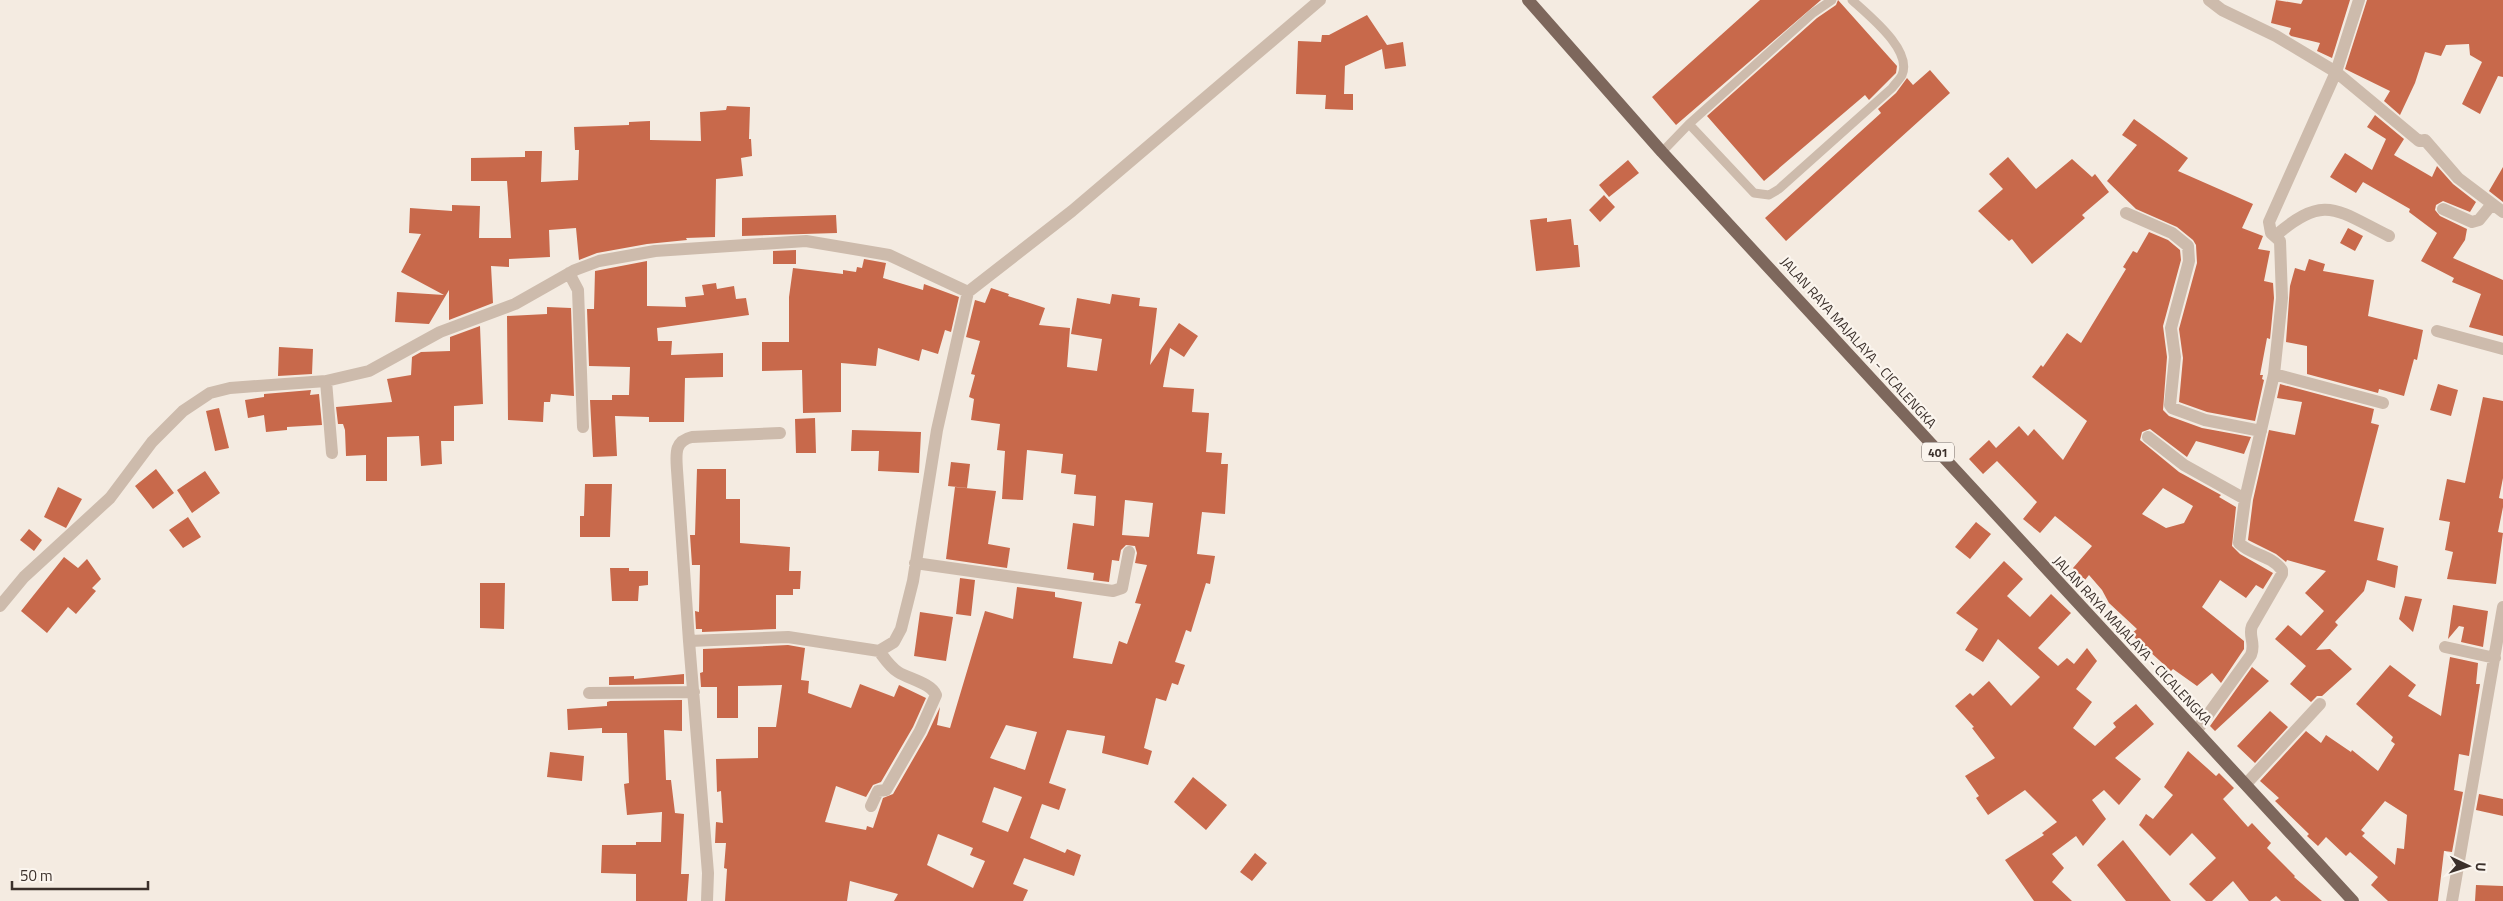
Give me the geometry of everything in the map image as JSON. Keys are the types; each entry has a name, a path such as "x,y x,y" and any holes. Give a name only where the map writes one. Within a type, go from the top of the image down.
{"main road":[{"name":"JALAN RAYA MAJALAYA - CICALENGKA","path":"1528,0 1662,152 2353,901"}],"street":[{"path":"689,642 788,637 879,651 894,642 901,629 915,563 937,430 968,292 1072,211 1320,0"},
{"path":"2209,0 2222,10 2276,36 2336,72 2419,141 2425,140 2458,178 2503,212"},
{"path":"2197,730 2251,655 2254,646 2250,633 2252,626 2282,574 2282,570 2275,563 2245,549 2239,543 2245,500 2274,374 2282,298 2280,242 2268,228 2336,72 2359,0"},
{"path":"2443,209 2472,222 2479,220 2492,204"},
{"path":"2275,236 2296,218 2312,211 2325,209 2335,210 2389,236"},
{"path":"2126,213 2172,233 2188,246 2188,261 2171,328 2175,358 2170,405 2172,408 2205,420 2260,431"},
{"path":"0,606 24,578 110,498 152,442 183,412 210,393 230,388 326,381 369,371 440,332 515,304 569,273 621,256 806,241 889,255 968,292"},
{"path":"569,273 578,290 582,427"},
{"path":"2437,331 2503,350"},
{"path":"2274,374 2384,403"},
{"path":"326,381 332,453"},
{"path":"707,901 708,873 689,642 677,446 680,441 692,437 780,433"},
{"path":"2148,437 2184,465 2245,500"},
{"path":"915,563 1113,591 1122,588 1129,552"},
{"path":"2452,901 2503,607"},
{"path":"2445,647 2494,658"},
{"path":"871,806 878,791 886,790 936,698 935,692 929,687 889,665 879,651"},
{"path":"589,693 694,692"},
{"path":"2246,784 2320,704"}],"lane":[{"path":"1662,152 1689,124 1813,13 1832,0"},
{"path":"1689,124 1754,193 1769,195 1779,189 1892,88 1902,75 1904,66 1898,48 1890,36 1852,0"}],"building":[{"path":"1760,0 1821,0 1676,125 1652,97"},
{"path":"1838,0 1897,66 1896,73 1869,100 1865,95 1764,181 1707,116 1817,18 1836,5"},
{"path":"2276,0 2301,4 2303,0 2350,0 2332,58 2317,51 2320,43 2291,36 2289,34 2291,28 2271,23"},
{"path":"2367,0 2503,0 2503,77 2498,76 2480,114 2462,104 2482,62 2470,55 2469,44 2446,45 2441,56 2425,52 2415,83 2400,115 2384,101 2390,91 2345,69"},
{"path":"1367,15 1387,45 1403,42 1406,66 1385,69 1382,49 1345,66 1344,94 1353,94 1353,110 1325,109 1326,95 1296,94 1298,41 1321,42 1322,35 1329,35"},
{"path":"1930,70 1950,93 1786,241 1765,218 1881,113 1878,109 1896,93 1907,78 1913,85"},
{"path":"727,106 750,107 749,139 751,139 752,156 741,158 743,176 716,179 715,237 686,238 687,240 647,244 597,253 579,260 576,228 549,230 550,257 509,259 509,267 491,266 493,303 449,320 449,290 429,324 395,322 397,292 444,295 401,272 421,234 409,233 410,208 452,211 452,205 480,206 479,238 511,238 507,181 471,181 471,158 525,157 525,151 542,151 541,182 578,180 579,150 575,150 574,127 629,125 629,122 650,121 650,140 701,141 700,112 726,110"},
{"path":"2375,115 2404,139 2394,155 2432,177 2437,166 2453,184 2476,202 2470,212 2443,201 2436,205 2435,210 2440,216 2467,229 2465,240 2453,258 2503,280 2503,336 2469,327 2481,294 2452,282 2454,278 2421,261 2437,233 2409,212 2410,209 2363,182 2356,193 2330,177 2345,153 2372,170 2386,139 2367,127"},
{"path":"2134,119 2188,158 2178,171 2253,204 2242,228 2263,236 2258,249 2270,251 2264,281 2273,283 2274,298 2270,339 2267,338 2260,375 2263,375 2262,379 2264,380 2255,421 2207,412 2179,402 2183,358 2179,329 2197,263 2196,245 2193,240 2177,227 2136,209 2107,181 2137,145 2122,135"},
{"path":"2008,157 2036,189 2072,159 2092,177 2095,174 2109,192 2082,215 2085,218 2032,264 2012,239 2009,241 1978,211 2003,189 1989,174"},
{"path":"1628,160 1639,173 1609,197 1599,185"},
{"path":"2503,167 2503,202 2489,191"},
{"path":"1604,195 1615,207 1600,222 1589,210"},
{"path":"836,215 837,233 742,236 742,218"},
{"path":"1547,218 1547,222 1571,219 1574,245 1578,245 1580,267 1536,271 1530,220"},
{"path":"2348,228 2363,236 2355,251 2340,243"},
{"path":"2149,232 2168,240 2180,250 2181,260 2163,326 2167,357 2163,410 2169,416 2202,428 2251,437 2244,454 2196,441 2187,457 2150,429 2142,432 2140,440 2179,472 2221,495 2219,497 2236,507 2232,546 2240,554 2273,573 2263,589 2256,585 2246,598 2220,580 2202,607 2244,641 2244,649 2221,683 2212,673 2197,686 2173,669 2171,671 2131,634 2137,629 2109,603 2102,590 2089,575 2085,580 2073,568 2092,546 2055,516 2040,533 2023,519 2037,502 1997,461 1983,474 1969,459 1989,440 1996,448 2019,426 2028,436 2034,429 2063,460 2087,421 2032,377 2041,365 2043,367 2067,333 2081,343 2126,269 2123,267 2133,251 2137,253","holes":["2163,488 2193,506 2184,523 2166,528 2142,514"]},
{"path":"796,250 796,264 773,264 773,251"},
{"path":"864,259 886,263 883,278 923,290 924,284 959,297 951,332 945,330 938,354 922,349 919,361 878,348 876,366 841,363 841,412 803,413 802,370 762,371 762,342 789,342 789,297 793,268 843,274 843,270 856,272 857,267 862,268"},
{"path":"2309,259 2325,264 2323,271 2374,280 2368,316 2423,330 2417,360 2414,359 2404,396 2379,389 2378,393 2307,374 2307,346 2286,342 2290,286 2295,268 2305,271"},
{"path":"647,261 647,306 686,307 685,297 704,295 702,285 716,283 717,289 734,286 736,299 746,298 749,315 657,328 658,341 672,341 671,355 723,353 723,377 685,378 684,422 649,422 649,417 615,416 617,456 593,457 590,400 612,400 612,395 629,395 630,367 589,366 587,309 594,309 595,271"},
{"path":"991,288 1009,294 1008,296 1045,308 1039,325 1070,328 1067,367 1097,371 1102,339 1071,334 1077,298 1110,304 1112,294 1140,298 1139,306 1157,308 1150,365 1179,323 1198,336 1184,357 1170,348 1163,387 1194,389 1192,412 1209,413 1206,452 1222,453 1221,464 1228,464 1225,514 1202,512 1197,554 1215,556 1210,584 1206,583 1191,632 1186,630 1175,662 1185,665 1178,685 1172,683 1166,701 1156,698 1144,748 1152,751 1148,765 1102,753 1105,736 1067,730 1049,783 1066,789 1059,810 1042,804 1030,838 1065,853 1067,849 1081,855 1074,876 1024,858 1013,884 1028,890 1023,901 894,901 898,894 850,881 847,901 725,901 727,869 724,868 726,843 715,843 716,822 723,823 721,791 717,792 716,759 758,758 758,727 776,727 782,685 738,686 738,718 717,718 717,687 701,687 700,673 703,672 703,649 788,645 805,648 801,680 809,681 808,693 851,708 860,684 894,697 899,685 926,698 913,727 881,782 873,785 866,797 836,786 825,822 866,830 867,826 873,828 883,798 893,794 927,735 940,707 937,725 950,728 985,611 1013,619 1017,587 1055,592 1055,597 1082,602 1073,658 1112,664 1119,641 1127,644 1141,604 1135,603 1147,565 1135,563 1137,553 1135,546 1126,545 1121,550 1119,561 1112,560 1109,582 1093,580 1094,573 1067,569 1073,523 1094,526 1096,496 1074,494 1076,475 1061,473 1063,454 1027,450 1023,500 1002,499 1005,451 997,450 1000,424 971,420 974,399 969,397 975,375 971,374 980,341 966,337 975,300 985,303","holes":["1125,500 1153,503 1149,537 1122,535","1006,725 1037,732 1025,770 990,758","994,787 1022,797 1008,832 982,822","938,834 973,848 970,855 985,861 973,888 927,865"]},
{"path":"547,307 571,308 574,396 551,394 550,402 544,402 543,422 508,420 507,316 547,314"},
{"path":"480,326 483,404 454,406 454,441 441,441 442,464 421,466 419,436 387,437 387,481 366,481 366,455 346,456 345,430 343,424 338,424 336,407 392,402 387,379 411,375 412,357 421,352 450,351 450,337"},
{"path":"279,347 313,349 312,374 278,376"},
{"path":"2280,384 2374,409 2371,423 2379,425 2354,521 2384,528 2377,560 2398,566 2395,588 2367,580 2364,591 2335,622 2338,625 2316,650 2330,649 2352,669 2322,696 2317,696 2311,702 2290,684 2306,666 2275,639 2288,625 2301,636 2324,611 2305,593 2326,571 2287,560 2286,562 2276,554 2248,540 2253,500 2269,430 2295,435 2302,402 2277,398"},
{"path":"2438,384 2458,390 2451,416 2430,410"},
{"path":"311,390 310,395 319,394 322,425 287,427 287,430 266,432 264,415 248,418 245,400 264,397 264,394"},
{"path":"2483,397 2503,401 2503,478 2499,498 2503,499 2503,507 2498,532 2503,533 2496,584 2447,579 2453,552 2445,550 2450,522 2439,520 2447,479 2465,483"},
{"path":"219,408 229,448 215,451 206,411"},
{"path":"815,418 816,453 796,453 795,419"},
{"path":"852,430 921,432 919,473 878,471 879,451 851,451"},
{"path":"951,462 970,464 967,488 948,486"},
{"path":"156,469 174,493 153,509 135,486"},
{"path":"697,469 726,469 726,499 740,499 740,543 790,547 789,571 801,571 800,589 793,589 793,595 776,595 776,629 702,632 702,629 696,629 695,611 699,612 700,565 692,565 690,535 695,535"},
{"path":"205,471 220,493 192,513 177,490"},
{"path":"585,484 612,484 610,537 580,537 580,516 584,516"},
{"path":"58,487 82,499 66,528 44,517"},
{"path":"955,487 996,491 988,544 1010,548 1007,568 946,559"},
{"path":"188,517 201,537 183,548 169,530"},
{"path":"1976,522 1991,534 1970,559 1955,547"},
{"path":"29,529 42,540 34,551 20,540"},
{"path":"64,557 78,568 87,559 101,579 92,588 96,591 76,614 68,607 47,633 21,611"},
{"path":"2004,561 2023,579 2007,596 2030,617 2051,594 2071,613 2038,648 2058,666 2067,658 2074,664 2087,648 2097,661 2076,689 2092,702 2073,728 2095,746 2116,727 2113,723 2136,704 2154,724 2115,758 2141,779 2119,805 2104,790 2092,800 2106,819 2083,846 2076,836 2052,854 2064,868 2052,882 2072,901 2034,901 2005,860 2044,835 2042,833 2057,822 2025,790 1988,815 1976,798 1979,796 1965,776 1995,758 1972,728 1974,727 1955,706 1970,693 1973,696 1989,681 2011,706 2040,677 1998,639 1983,662 1965,650 1978,629 1956,613"},
{"path":"610,568 648,571 648,585 639,586 638,601 612,601"},
{"path":"960,578 975,580 971,616 956,614"},
{"path":"480,583 505,583 504,629 480,628"},
{"path":"2405,596 2422,599 2413,632 2399,619"},
{"path":"2453,605 2488,611 2483,647 2461,642 2464,627 2459,626 2448,639"},
{"path":"920,612 953,617 946,661 914,656"},
{"path":"2450,657 2478,663 2476,684 2480,684 2469,756 2459,754 2454,790 2463,792 2452,852 2444,851 2438,901 2388,901 2371,885 2378,877 2350,852 2346,856 2326,837 2318,846 2307,836 2309,834 2275,801 2279,798 2260,781 2306,731 2321,743 2326,735 2351,752 2352,750 2378,771 2395,744 2391,741 2393,737 2356,704 2390,665 2416,685 2408,696 2441,716","holes":["2385,801 2407,815 2404,849 2397,848 2395,865 2362,836 2365,833 2361,830"]},
{"path":"2252,667 2269,681 2215,731 2210,726"},
{"path":"684,674 684,684 609,685 609,677 634,676 634,679"},
{"path":"682,700 682,731 664,730 666,780 671,780 675,813 684,814 681,874 689,874 687,901 636,901 636,874 601,873 602,845 636,845 636,842 661,842 662,812 627,815 624,784 629,783 627,733 602,733 602,728 568,730 567,709 607,706 607,702 610,701"},
{"path":"2270,711 2288,727 2255,763 2237,746"},
{"path":"2188,751 2216,776 2219,773 2234,788 2223,799 2248,827 2252,823 2271,843 2267,848 2294,877 2322,901 2281,901 2276,896 2270,901 2249,901 2233,881 2212,901 2206,901 2189,884 2216,858 2192,833 2170,856 2139,825 2146,814 2153,819 2173,795 2164,787"},
{"path":"550,752 584,756 582,781 547,777"},
{"path":"1193,777 1227,805 1206,830 1174,802"},
{"path":"2479,794 2503,799 2503,816 2476,810"},
{"path":"2123,840 2171,901 2126,901 2097,865"},
{"path":"1255,853 1267,863 1252,881 1240,872"},
{"path":"2476,885 2503,886 2503,901 2475,901"}]}
